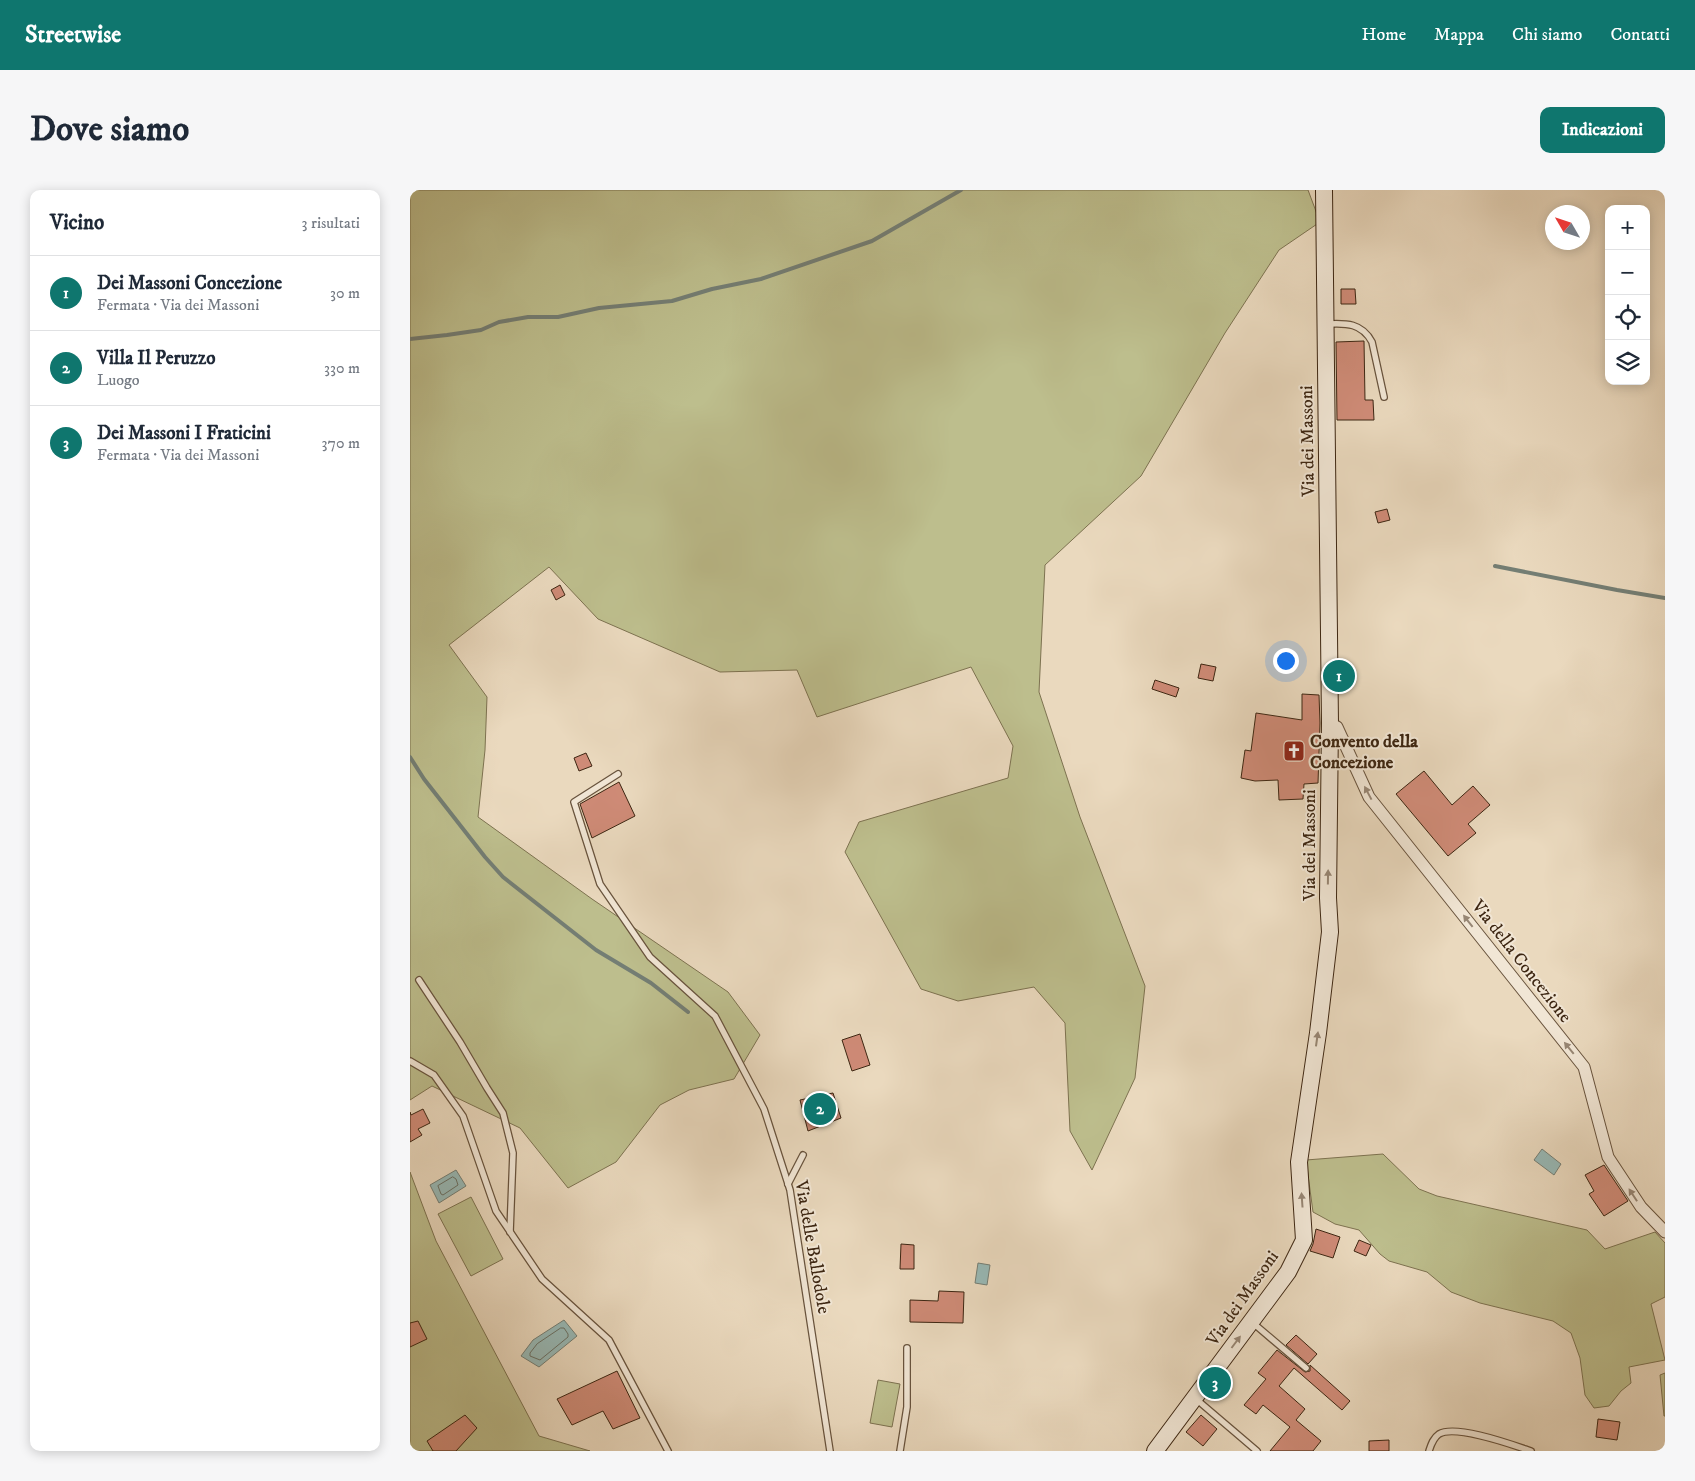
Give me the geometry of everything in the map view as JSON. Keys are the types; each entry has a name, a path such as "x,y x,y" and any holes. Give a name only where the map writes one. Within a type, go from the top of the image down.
{"street":[{"name":"Via dei Massoni","path":"1155,1451 1288,1272 1304,1240 1299,1162 1318,1033 1330,932 1328,898 1330,724 1324,190"},
{"name":"Via della Concezione","path":"1330,724 1338,726 1369,797 1584,1068 1608,1157 1641,1207 1665,1232"}],"lane":[{"path":"1325,324 1350,323 1370,337 1384,397"},
{"name":"Via delle Ballodole","path":"618,774 574,802 600,884 650,957 715,1016 764,1109 788,1184 830,1451"},
{"path":"419,980 504,1112 513,1153 510,1232"},
{"path":"410,1061 434,1075 463,1116 496,1212 542,1279 609,1340 668,1451"},
{"path":"788,1184 803,1156"},
{"path":"1252,1321 1306,1368"},
{"path":"900,1451 907,1406 907,1348"},
{"path":"1195,1398 1257,1451"},
{"path":"1429,1451 1431,1444 1439,1434 1448,1432 1482,1436 1531,1451"}],"green space":[{"path":"410,190 1308,190 1320,222 1279,250 1225,333 1141,476 1045,565 1039,692 1080,817 1145,986 1135,1078 1092,1170 1070,1131 1065,1023 1034,987 958,1001 921,989 845,852 859,822 1008,778 1013,746 971,667 817,717 797,670 720,672 598,619 549,567 449,645 487,697 485,750 478,817 592,899 728,992 760,1035 734,1079 689,1090 660,1105 616,1162 568,1188 520,1128 432,1086 410,1100"},
{"path":"1383,1154 1419,1189 1437,1196 1587,1230 1605,1249 1655,1232 1665,1243 1665,1297 1651,1304 1665,1360 1629,1367 1631,1383 1621,1391 1609,1406 1594,1408 1585,1395 1580,1358 1571,1333 1553,1321 1480,1303 1451,1292 1427,1272 1389,1261 1380,1254 1359,1230 1335,1224 1313,1212 1306,1160"},
{"path":"410,1172 436,1241 539,1436 590,1451 410,1451"},
{"path":"471,1197 503,1259 471,1276 438,1214"},
{"path":"1665,1373 1665,1416 1664,1416 1660,1375"},
{"path":"878,1380 900,1384 892,1427 870,1423"}],"water":[{"path":"1542,1149 1561,1164 1554,1175 1534,1160"},
{"path":"456,1170 466,1186 439,1203 430,1185"},
{"path":"978,1263 990,1265 987,1285 975,1283"},
{"path":"564,1320 577,1336 539,1367 521,1356 533,1340"}],"building":[{"path":"1341,289 1355,289 1356,304 1341,304"},
{"path":"1364,341 1365,400 1373,400 1374,420 1337,420 1336,342"},
{"path":"1387,509 1390,520 1378,523 1375,512"},
{"path":"560,585 565,595 556,600 551,590"},
{"path":"1201,664 1216,667 1213,681 1198,678"},
{"path":"1155,680 1179,688 1176,697 1152,689"},
{"name":"Convento della Concezione","path":"1302,694 1319,695 1318,783 1304,784 1303,799 1279,800 1278,780 1255,781 1241,778 1245,750 1251,751 1256,713 1302,720"},
{"path":"586,753 592,766 579,771 574,758"},
{"path":"1424,771 1452,805 1473,786 1490,805 1468,824 1476,833 1448,856 1396,794"},
{"path":"619,782 635,816 592,838 580,804"},
{"path":"860,1034 870,1065 852,1071 842,1040"},
{"path":"833,1093 841,1118 808,1131 800,1100"},
{"path":"423,1109 430,1123 418,1129 422,1135 410,1142 410,1112 411,1115"},
{"path":"1604,1165 1628,1201 1604,1216 1589,1194 1594,1191 1585,1175"},
{"path":"1316,1229 1340,1237 1333,1258 1310,1251"},
{"path":"1359,1240 1371,1245 1366,1256 1354,1251"},
{"path":"901,1244 914,1245 914,1269 900,1269"},
{"path":"939,1291 964,1292 963,1323 910,1322 910,1300 938,1301"},
{"path":"418,1321 427,1339 410,1347 410,1323"},
{"path":"1296,1335 1317,1354 1308,1364 1286,1345"},
{"path":"1277,1350 1305,1372 1310,1371 1310,1365 1350,1401 1342,1410 1294,1368 1279,1386 1305,1409 1296,1420 1321,1441 1313,1451 1270,1451 1290,1427 1263,1405 1256,1414 1244,1405 1266,1379 1258,1373"},
{"path":"617,1371 640,1418 613,1429 603,1411 572,1425 557,1399"},
{"path":"465,1415 477,1428 456,1451 433,1451 427,1441"},
{"path":"1201,1415 1217,1429 1203,1446 1186,1432"},
{"path":"1598,1419 1620,1422 1617,1440 1596,1437"},
{"path":"1389,1440 1389,1451 1369,1451 1369,1441"}],"waterway":[{"path":"410,339 481,330 499,322 528,317 558,317 599,308 672,301 712,289 761,279 872,241 961,190"},
{"path":"1495,566 1665,598"},
{"path":"410,757 424,779 503,877 596,950 651,983 688,1012"}],"place":[{"name":"Dei Massoni Concezione","path":"1339,676"},
{"name":"Convento della Concezione","path":"1294,751"},
{"name":"Villa Il Peruzzo","path":"820,1109"},
{"name":"Dei Massoni I Fraticini","path":"1215,1383"}]}
